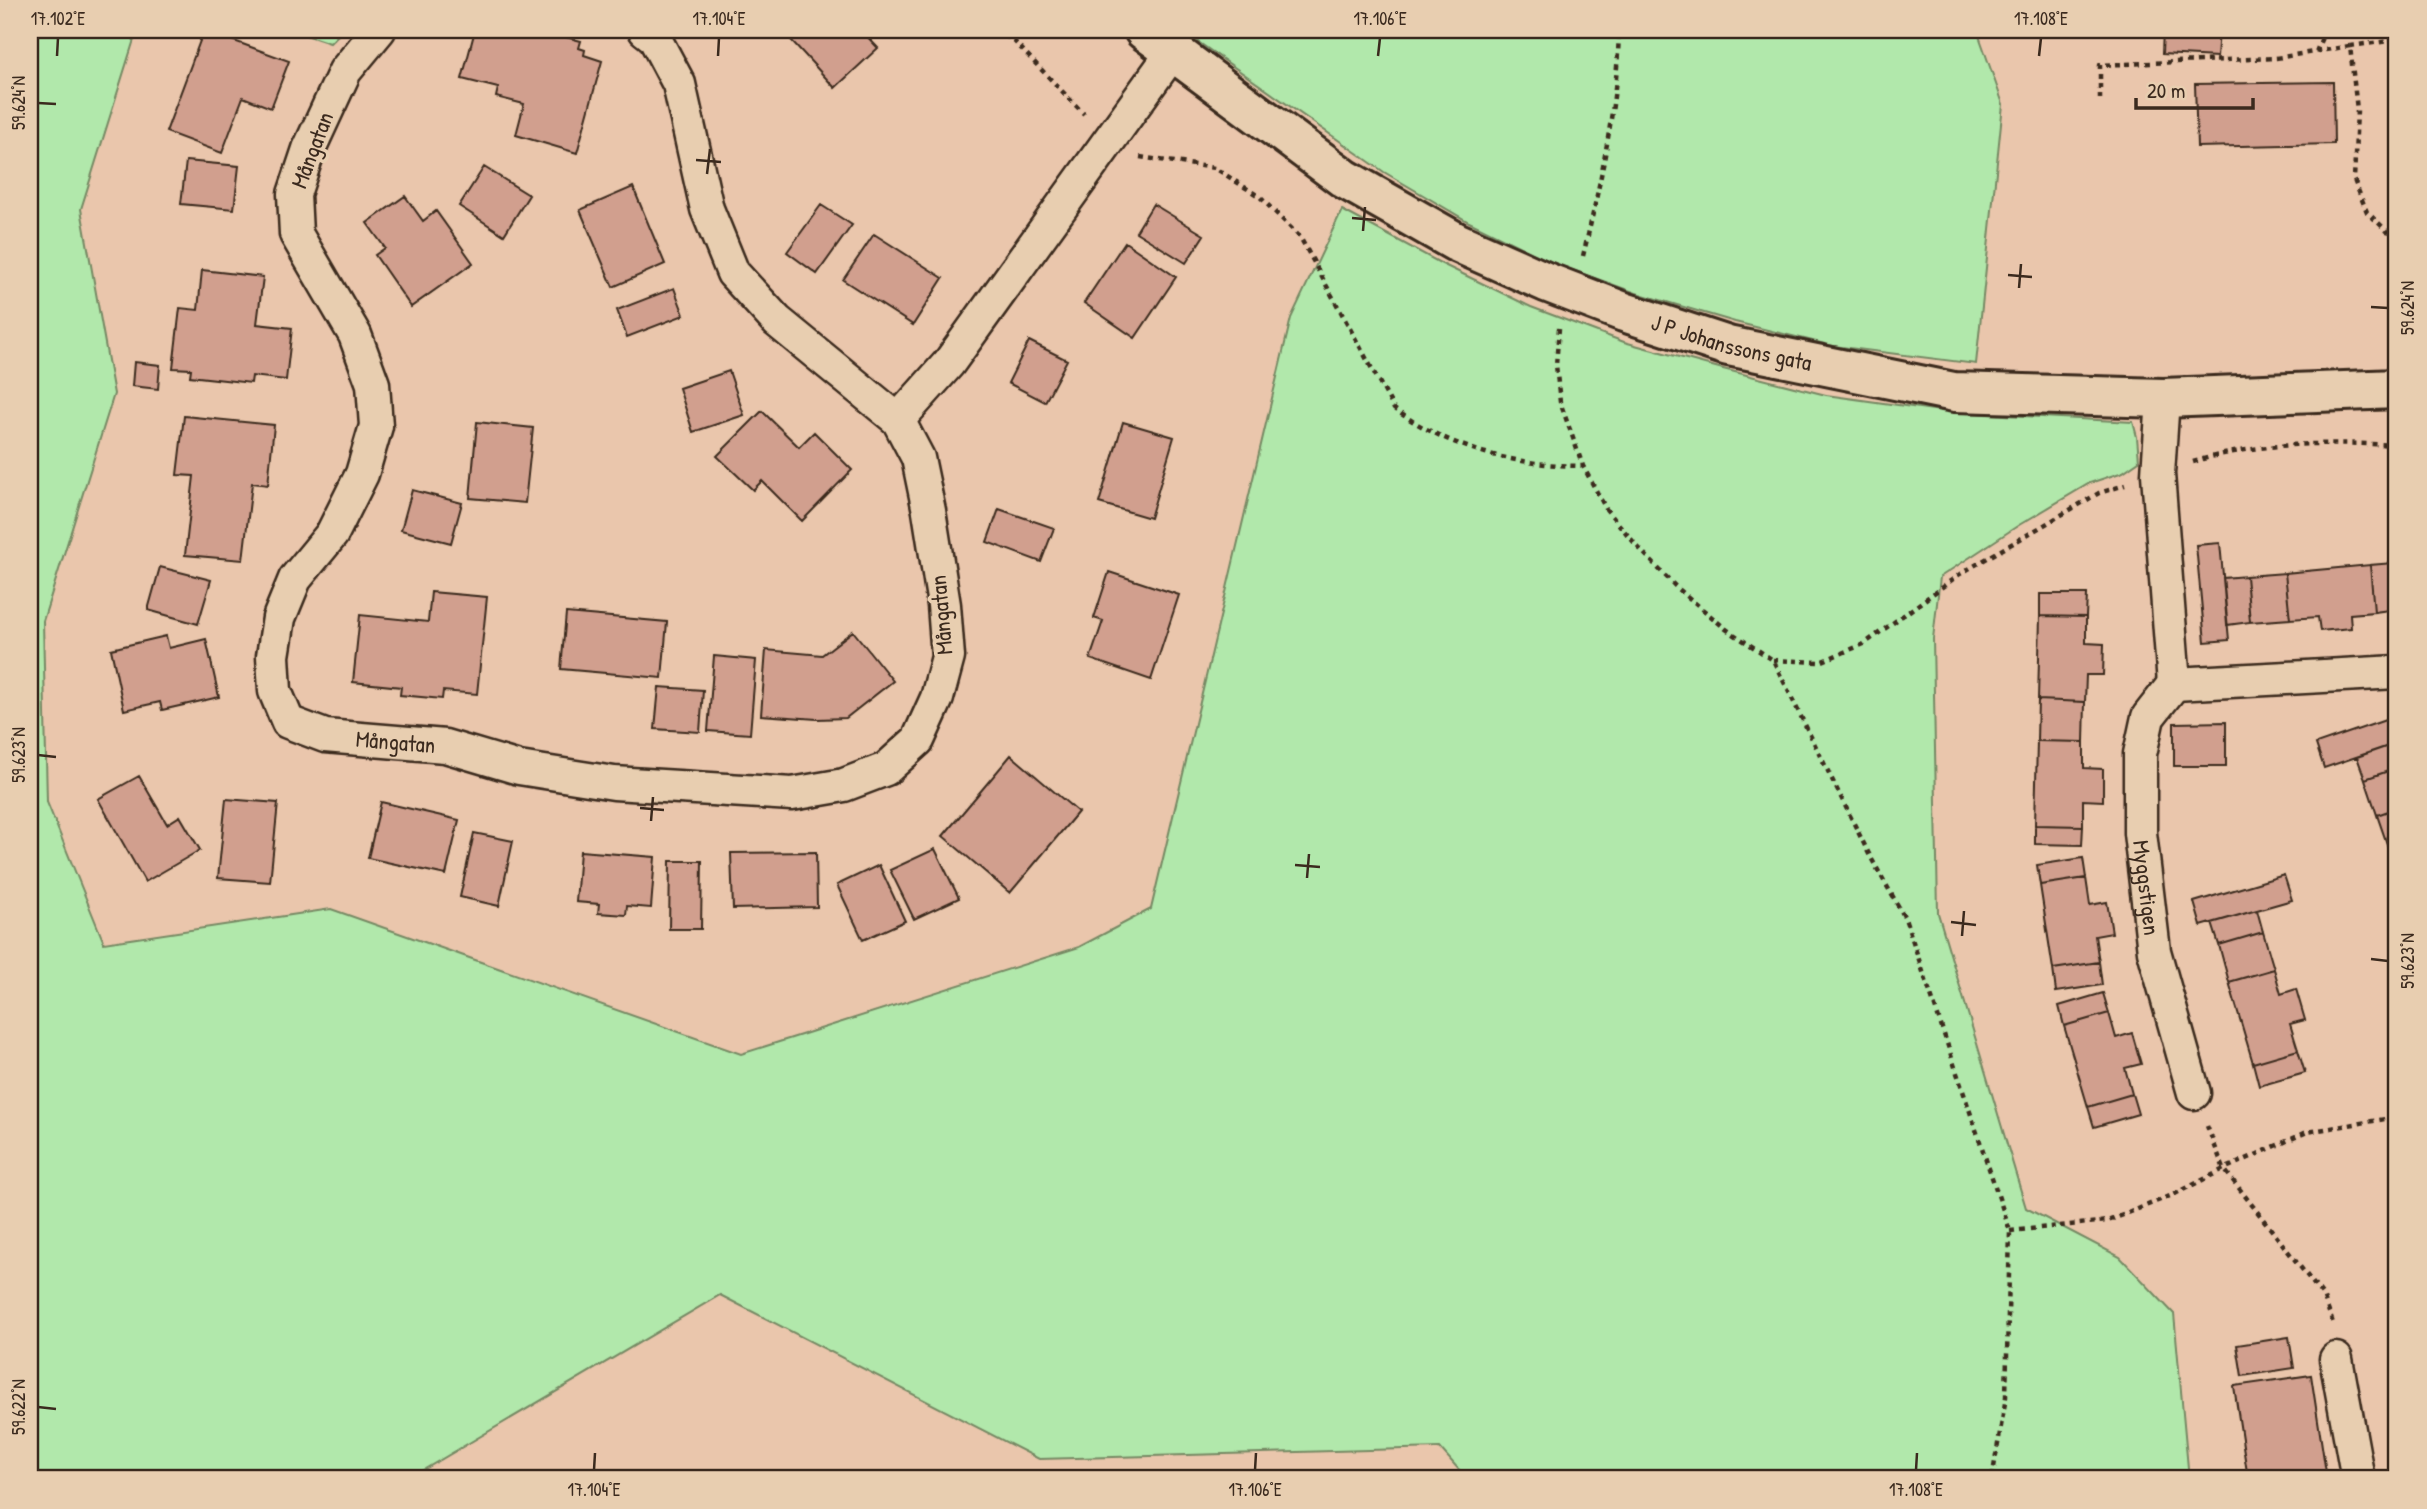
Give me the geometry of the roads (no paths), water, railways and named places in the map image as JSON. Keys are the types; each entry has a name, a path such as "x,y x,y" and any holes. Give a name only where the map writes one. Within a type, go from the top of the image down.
{"street":[{"name":"Mångatan","path":"379,30 345,71 309,149 294,194 296,234 355,335 373,384 376,426 362,474 332,534 295,579 279,618 273,656 275,691 288,722 325,736 445,746 519,768 614,783 792,794 844,785 886,768 918,740 937,698 948,657 944,605 918,458 898,420 777,321 733,272 707,209 679,84 654,37 645,30"},
{"path":"898,420 949,362 1109,141 1158,41"},
{"name":"J P Johanssons gata","path":"1158,41 1345,179 1456,242 1546,282 1624,312 1728,346 1954,392 2163,398 2397,389"},
{"path":"2163,398 2158,474 2174,684 2397,672"},
{"name":"Myggstigen","path":"2174,684 2148,717 2140,754 2140,833 2154,951 2194,1093"},
{"path":"2336,1359 2358,1479"}]}
